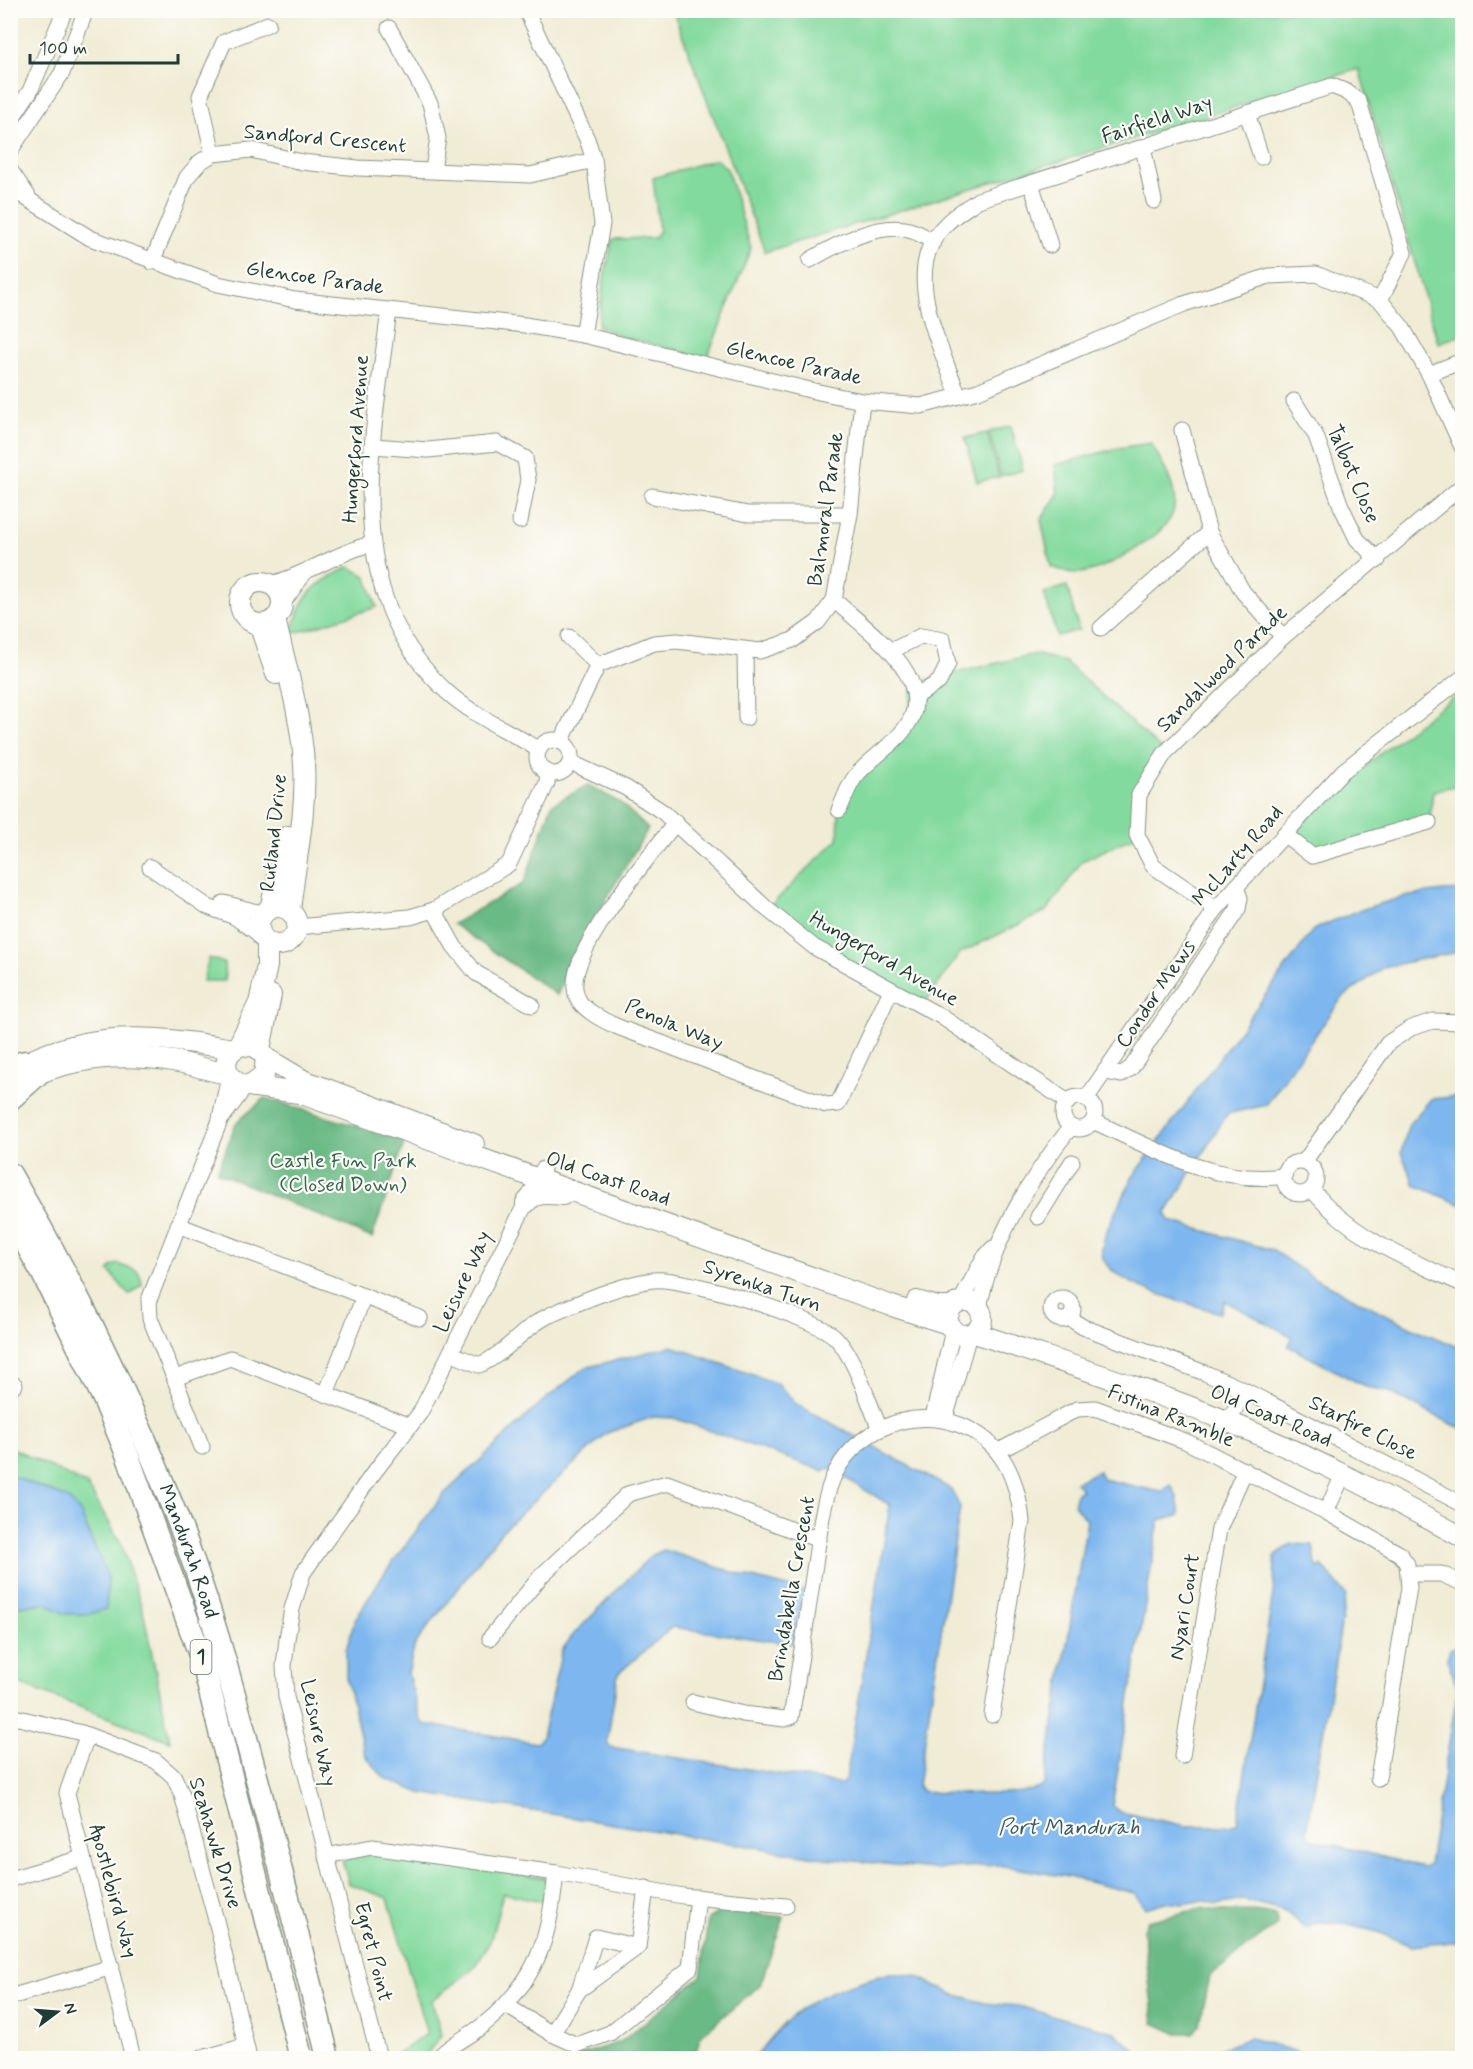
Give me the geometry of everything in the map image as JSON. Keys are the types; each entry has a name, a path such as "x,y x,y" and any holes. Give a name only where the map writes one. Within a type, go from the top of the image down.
{"highway":[{"path":"10,1099 21,1068"},
{"name":"Mandurah Road","path":"10,1174 42,1227 106,1353 168,1494 212,1618 328,2058"},
{"name":"Mandurah Road","path":"10,1215 43,1274 128,1454 203,1663 302,2058"}],"main road":[{"path":"255,582 271,584 279,591 272,616 244,616 240,600 248,586 255,582"},
{"name":"Rutland Drive","path":"267,911 288,837 293,798 293,757 276,672 272,616"},
{"name":"Rutland Drive","path":"272,616 301,733 304,765 303,817 294,919"},
{"path":"270,941 259,1003 236,1048 227,1058 238,1080 264,1075 263,1054 270,941 259,928 267,911 284,908 294,919 294,937 270,941"},
{"name":"Old Coast Road","path":"10,1087 21,1068 77,1044 145,1037 172,1038 236,1048"},
{"path":"236,1048 249,1044 263,1054"},
{"name":"Old Coast Road","path":"263,1054 303,1080 534,1172 593,1200 965,1320"},
{"name":"Old Coast Road","path":"21,1068 119,1057 171,1060 238,1080 299,1094 816,1265 897,1296 938,1307 1052,1357 1229,1422 1343,1475 1462,1537"},
{"path":"522,1209 530,1198 541,1194 593,1200"}],"street":[{"path":"10,121 30,91 65,10"},
{"path":"10,151 62,73 86,10"},
{"path":"526,10 587,139 594,160 603,224 583,335"},
{"path":"213,153 200,96 203,88 224,42 268,24"},
{"path":"388,28 430,103 438,138 433,169"},
{"name":"Fairfield Way","path":"958,395 924,286 926,252 944,225 978,200 1332,86 1347,92 1359,102 1404,253 1380,300"},
{"path":"1247,113 1261,157"},
{"path":"1143,147 1154,201"},
{"name":"Sandford Crescent","path":"152,262 187,177 200,162 213,153 251,150 313,163 358,168 433,169 530,175 594,160"},
{"name":"Glencoe Parade","path":"10,170 28,196"},
{"path":"1031,183 1050,245"},
{"name":"Glencoe Parade","path":"10,188 28,196 49,213 90,238 218,284 273,297 525,325 583,335 862,401 921,406 978,391 1184,304 1269,276 1316,274 1380,300 1402,327 1429,374 1462,447"},
{"path":"810,260 839,242 886,229 910,230 933,242"},
{"name":"Hungerford Avenue","path":"389,310 373,446 369,504 371,544 382,591 410,647 433,678 478,716 539,750"},
{"path":"1429,374 1462,361"},
{"name":"Balmoral Parade","path":"598,665 654,643 677,641 760,651 793,640 818,622 834,600 850,514 862,401"},
{"name":"Talbot Close","path":"1294,401 1317,436 1341,506 1357,539 1378,560"},
{"path":"1182,430 1209,532 1243,592 1283,637"},
{"path":"373,446 428,450 497,443 525,458 528,480 520,521"},
{"name":"Sandalwood Parade","path":"1216,909 1153,866 1137,835 1139,795 1165,753 1283,637 1378,560 1462,486"},
{"path":"652,496 748,514 850,514"},
{"path":"1101,628 1209,532"},
{"path":"271,584 305,573 338,554 371,544"},
{"path":"272,616 305,573"},
{"path":"834,600 891,651 913,683 916,703 908,724 855,777 839,810"},
{"path":"891,651 921,636 943,639 948,664 939,682 915,697"},
{"path":"561,742 598,665 569,637"},
{"path":"745,651 746,718"},
{"name":"McLarty Road","path":"1086,1100 1216,909 1343,771 1462,678"},
{"path":"550,740 561,742 569,751 570,762 562,771 548,772 539,764 539,750 550,740"},
{"name":"Hungerford Avenue","path":"570,762 626,788 676,822 794,932 831,958 966,1032 1068,1102"},
{"path":"294,919 410,917 434,910 509,864 547,783 548,772"},
{"name":"Penola Way","path":"676,822 609,910 583,957 574,986 578,1002 594,1015 699,1059 826,1105 838,1104 891,990"},
{"path":"1284,834 1312,856 1429,822"},
{"path":"267,911 236,908 205,895 153,864 208,907 236,917 270,941"},
{"name":"Condor Mews","path":"1106,1072 1121,1075 1131,1068 1238,909 1240,897 1236,887"},
{"path":"434,910 454,946 476,973 532,1005"},
{"path":"1304,1162 1311,1166 1316,1174 1316,1182 1311,1190 1303,1194 1291,1191 1285,1185 1284,1176 1288,1166 1304,1162 1388,1043 1411,1028 1433,1021 1462,1022"},
{"path":"202,1447 150,1318 149,1300 238,1080"},
{"path":"1076,1098 1086,1100 1095,1112 1093,1121 1081,1129 1071,1127 1063,1115 1068,1102 1076,1098"},
{"path":"1093,1121 1196,1166 1236,1177 1263,1179 1284,1176"},
{"path":"992,1715 1022,1521 1019,1496 1011,1472 999,1450 969,1429 939,1418 983,1259 999,1241 1037,1174 1071,1127"},
{"path":"1038,1217 1072,1162"},
{"name":"Leisure Way","path":"326,1856 286,1697 284,1666 292,1609 303,1573 372,1475 420,1413 452,1354 522,1209 534,1172"},
{"path":"1037,1174 1057,1187"},
{"path":"1311,1190 1332,1214 1373,1242 1462,1284"},
{"path":"178,1225 420,1318"},
{"name":"Syrenka Turn","path":"452,1354 479,1365 490,1360 532,1325 602,1294 654,1280 692,1283 806,1321 833,1335 844,1348 879,1427"},
{"path":"326,1394 364,1296"},
{"name":"Starfire Close","path":"1070,1318 1083,1327 1244,1390 1462,1504"},
{"path":"175,1378 230,1358 410,1426"},
{"path":"1229,1422 1244,1390"},
{"name":"Fistina Ramble","path":"999,1450 1085,1406 1185,1441 1245,1470 1400,1554 1409,1574"},
{"name":"Brindabella Crescent","path":"693,1702 743,1714 785,1719 791,1717 819,1540 833,1479 866,1437 879,1427 939,1418"},
{"name":"Nyari Court","path":"1182,1755 1219,1529 1245,1470"},
{"path":"1326,1512 1343,1475"},
{"path":"490,1638 541,1576 628,1494 667,1483 819,1540"},
{"path":"1378,1778 1409,1574 1441,1574 1462,1583"},
{"name":"Seahawk Drive","path":"10,1716 87,1736 156,1761 174,1777 182,1795 216,1920 247,2052"},
{"name":"Apostlebird Way","path":"87,1736 67,1793 133,2058"},
{"path":"326,1856 372,1847 556,1873 698,1897 786,1906"},
{"name":"Egret Point","path":"326,1856 379,2058"},
{"path":"10,1879 82,1858"},
{"path":"438,2058 507,2006 527,1980 544,1943 552,1909 556,1873"},
{"path":"579,1989 638,1947 646,1888"},
{"path":"507,2006 552,2034 577,2045 610,2033 690,1968 698,1897"},
{"path":"552,2034 579,1989 596,1937 638,1947"},
{"path":"10,1996 111,1967"},
{"path":"202,2058 247,2052"}],"green space":[{"path":"673,11 1462,11 1462,335 1438,343 1359,69 765,252"},
{"path":"716,159 727,169 751,248 707,358 622,337 598,326 604,278 613,239 654,238 659,230 653,178"},
{"path":"1011,426 1023,470 1001,476 989,432"},
{"path":"987,433 999,477 977,482 965,438"},
{"path":"1151,443 1173,488 1174,508 1165,526 1129,553 1101,567 1075,573 1051,567 1041,520 1058,494 1055,465 1118,448"},
{"path":"349,567 366,576 377,607 292,634 299,609 310,592 326,579"},
{"path":"1067,586 1079,630 1057,636 1044,593"},
{"path":"1035,654 1065,662 1165,753 1139,795 1137,835 1082,861 1047,911 960,953 922,1007 767,909 838,839 839,810 855,777 908,724 913,683"},
{"path":"1462,691 1462,784 1433,791 1430,817 1314,852 1291,834 1374,759"},
{"path":"588,785 621,803 648,829 579,945 557,995 453,924 524,883 552,804"},
{"path":"209,958 224,963 225,981 203,981"},
{"name":"Castle Fun Park (Closed Down)","path":"265,1098 405,1141 372,1238 217,1172 236,1123"},
{"path":"118,1264 137,1271 141,1279 142,1285 129,1295 109,1271 112,1266"},
{"path":"10,1447 87,1485 121,1543 143,1611 170,1741 11,1681"},
{"path":"369,1853 546,1878 543,1901 503,1893 490,1942 473,1969 432,2000 441,2035 424,2058 390,2058 427,2034 388,1898 349,1884 342,1859"},
{"path":"1202,1908 1267,1913 1276,1915 1277,1924 1210,1976 1200,2024 1193,2033 1176,2033 1154,2023 1143,1929 1148,1921"},
{"path":"722,1910 784,1917 760,1985 700,2036 695,2058 572,2058 622,2041 701,1976 708,1919"}],"water":[{"path":"1462,890 1462,951 1384,967 1341,999 1266,1105 1227,1114 1166,1213 1170,1221 1272,1250 1314,1278 1413,1328 1462,1349 1462,1429 1387,1391 1366,1387 1288,1346 1293,1337 1225,1301 1220,1313 1131,1283 1105,1263 1102,1251 1110,1223 1132,1178 1313,930 1349,914 1386,902 1424,893"},
{"path":"1462,1096 1462,1205 1415,1185 1401,1153 1409,1124 1431,1099"},
{"name":"Port Mandurah","path":"672,1346 778,1384 796,1404 951,1489 960,1507 918,1786 922,1791 966,1794 1004,1793 1021,1792 1044,1785 1087,1520 1074,1505 1077,1493 1082,1490 1075,1482 1099,1471 1103,1479 1161,1492 1171,1485 1177,1497 1180,1515 1159,1520 1112,1806 1120,1812 1186,1826 1231,1826 1237,1823 1274,1587 1275,1556 1291,1544 1313,1545 1316,1565 1319,1568 1322,1565 1346,1595 1307,1831 1311,1839 1423,1867 1429,1864 1458,1688 1447,1659 1450,1649 1462,1644 1462,1941 1411,1946 1378,1932 1343,1924 1317,1923 1307,1929 1283,1910 1243,1900 1217,1905 1204,1900 1183,1904 1165,1902 1146,1908 1134,1893 1068,1877 998,1865 933,1869 816,1857 421,1793 384,1778 365,1755 346,1677 346,1650 355,1620 381,1578 443,1495 543,1401 585,1368","holes":["653,1417 674,1418 823,1471 829,1468 890,1505 846,1779 842,1784 610,1747 607,1742 618,1674 672,1627 792,1644 804,1591 745,1576 664,1550 652,1555 573,1635 562,1650 542,1737 537,1743 424,1724 420,1720 408,1673 415,1644 502,1531 607,1433"]},
{"path":"10,1475 67,1498 80,1512 108,1578 106,1609 89,1614 65,1614 45,1603 11,1607"},
{"path":"890,1973 916,1976 953,1994 985,2003 1018,2006 1114,2032 1144,2058 755,2058 785,2023 813,2001 846,1986"},
{"path":"1250,2038 1317,2058 1195,2058"}]}
